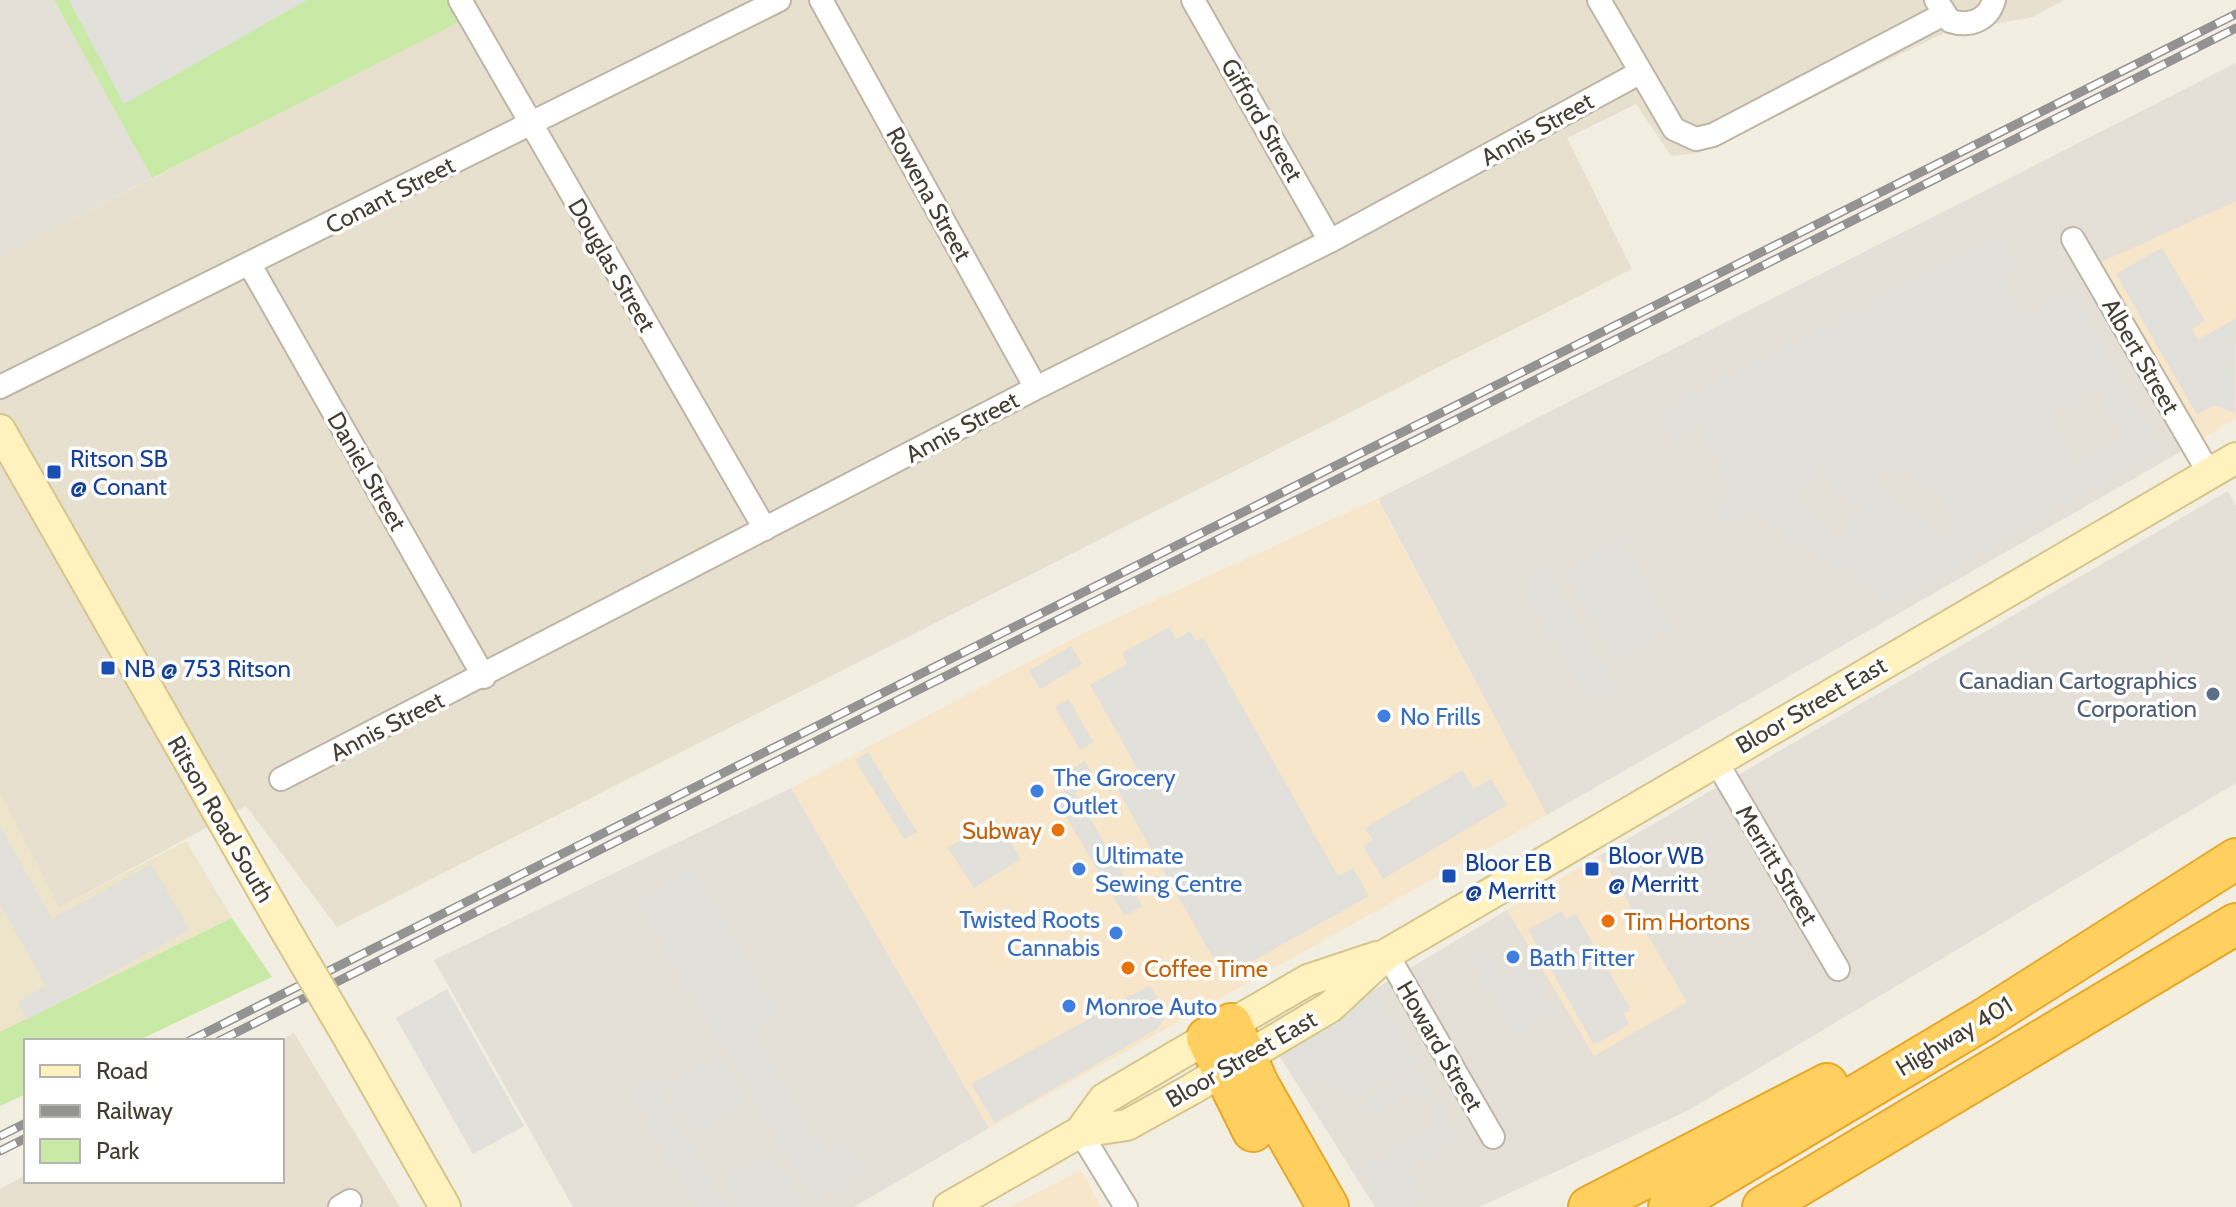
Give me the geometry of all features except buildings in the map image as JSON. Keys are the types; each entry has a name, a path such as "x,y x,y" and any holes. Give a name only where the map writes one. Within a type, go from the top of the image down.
{"highway":[{"name":"Highway 401","path":"1669,1207 1986,1018 2236,859"},
{"name":"Highway 401","path":"1763,1207 2236,924"},
{"path":"1589,1207 1837,1079 1986,1018"},
{"path":"1226,1048 1297,1207"},
{"path":"1226,1048 1328,1207"},
{"path":"1798,1207 1951,1096"}],"main road":[{"name":"Ritson Road South","path":"0,430 445,1207"},
{"name":"Bloor Street East","path":"949,1207 1080,1132 1127,1125 1226,1048 1330,1007 1387,954 2236,458"}],"street":[{"name":"Douglas Street","path":"460,0 765,529"},
{"name":"Conant Street","path":"0,387 779,0"},
{"name":"Rowena Street","path":"821,0 1036,388"},
{"name":"Gifford Street","path":"1193,0 1330,241"},
{"path":"1599,0 1674,129 1696,139 1713,135 1940,7 1950,21 1969,24 1987,15 1994,0"},
{"name":"Annis Street","path":"281,779 484,677 1036,388 1330,241 1641,72"},
{"name":"Albert Street","path":"2073,239 2209,473"},
{"name":"Daniel Street","path":"250,265 484,677"},
{"name":"Merritt Street","path":"1716,761 1838,969"},
{"name":"Howard Street","path":"1387,954 1493,1137"},
{"path":"1080,1132 1126,1207"}],"shaded area":[{"path":"0,0 54,0 152,178 0,256"},
{"path":"69,0 307,0 124,104"},
{"path":"456,0 2064,0 2033,17 1944,33 1698,153 1671,156 1636,104 1567,138 1632,269 337,927 246,806 59,908 0,793 0,256 466,18"},
{"path":"2236,63 2236,201 2097,264 2196,443 1547,815 1378,499"},
{"path":"2236,201 2236,418 2196,443 2096,263"},
{"path":"2000,235 2018,268 2001,276 2021,317 2070,289 2161,449 1893,604 1749,511 1724,525 1712,502 1733,489 1701,424 1673,440 1657,413","holes":["2096,389 2122,438 2074,463 2049,414","1893,463 1958,511 1942,534 1876,485","1819,473 1862,509 1840,536 1796,500"]},
{"path":"2162,248 2205,321 2192,329 2198,340 2236,318 2235,413 2214,405 2197,415 2116,274"},
{"path":"2228,491 2236,506 2236,783 1687,1111 1479,1207 1375,1207 1275,1049 1507,910 1594,1056 1687,1002 1600,855"},
{"path":"1377,499 1547,815 989,1128 791,788 1082,634"},
{"path":"1621,538 1672,628 1615,660 1563,571"},
{"path":"1546,568 1616,689 1591,703 1521,583"},
{"path":"1169,627 1176,639 1190,631 1196,641 1203,637 1338,876 1353,868 1369,896 1238,969 1230,953 1215,961 1116,787 1140,773 1090,685 1127,664 1122,653"},
{"path":"1071,646 1082,664 1040,689 1029,671"},
{"path":"1069,699 1093,742 1080,750 1055,707"},
{"path":"868,752 917,832 904,839 855,760"},
{"path":"1085,761 1096,779 1075,793 1142,906 1125,916 1054,797 1066,790 1058,777"},
{"path":"1462,770 1474,789 1491,779 1507,805 1383,879 1363,846 1373,840 1365,828"},
{"path":"791,788 989,1128 854,1207 573,1207 434,960"},
{"path":"0,793 59,908 186,841 232,918 0,1036"},
{"path":"995,818 1021,859 974,888 948,848"},
{"path":"0,826 52,919 152,864 189,930 27,1020 17,1002 46,986 0,904"},
{"path":"1600,855 1687,1002 1593,1057 1507,910"},
{"path":"692,868 779,1015 752,1031 824,1153 847,1141 865,1171 813,1201 637,901"},
{"path":"1561,911 1566,919 1576,914 1631,1010 1624,1014 1629,1025 1594,1045 1528,930"},
{"path":"1485,948 1504,978 1527,964 1556,1010 1515,1034 1469,958"},
{"path":"1150,985 1166,1014 1158,1028 995,1123 971,1084"},
{"path":"447,989 524,1126 473,1154 396,1018"},
{"path":"1376,993 1416,1062 1360,1096 1316,1081 1305,1087 1284,1048"},
{"path":"294,1033 400,1207 0,1207 0,1189 24,1176 24,1183 284,1183 283,1039"},
{"path":"722,1054 748,1103 689,1135 663,1086"},
{"path":"1418,1069 1459,1138 1406,1169 1424,1199 1411,1207 1380,1207 1358,1169 1439,1121 1420,1089 1367,1119 1358,1104"},
{"path":"651,1076 726,1207 696,1207 628,1089"},
{"path":"771,1152 804,1206 739,1207 723,1181"},
{"path":"1081,1170 1101,1207 1009,1207"}],"green space":[{"path":"54,0 456,0 467,18 152,178"},
{"path":"232,918 272,977 141,1039 24,1039 24,1095 0,1106 0,1032"}],"railway":[{"path":"193,1039 2236,14"},
{"path":"223,1039 2236,28"},
{"path":"0,1136 24,1124"},
{"path":"0,1151 24,1139"}],"place":[{"name":"Ritson SB @ Conant","path":"54,472"},
{"name":"NB @ 753 Ritson","path":"108,668"},
{"name":"Canadian Cartographics Corporation","path":"2213,694"},
{"name":"No Frills","path":"1384,716"},
{"name":"The Grocery Outlet","path":"1037,791"},
{"name":"Subway","path":"1058,830"},
{"name":"Ultimate Sewing Centre","path":"1079,869"},
{"name":"Bloor WB @ Merritt","path":"1592,869"},
{"name":"Bloor EB @ Merritt","path":"1449,876"},
{"name":"Tim Hortons","path":"1608,921"},
{"name":"Twisted Roots Cannabis","path":"1116,933"},
{"name":"Bath Fitter","path":"1513,957"},
{"name":"Coffee Time","path":"1128,968"},
{"name":"Monroe Auto","path":"1069,1006"}]}
